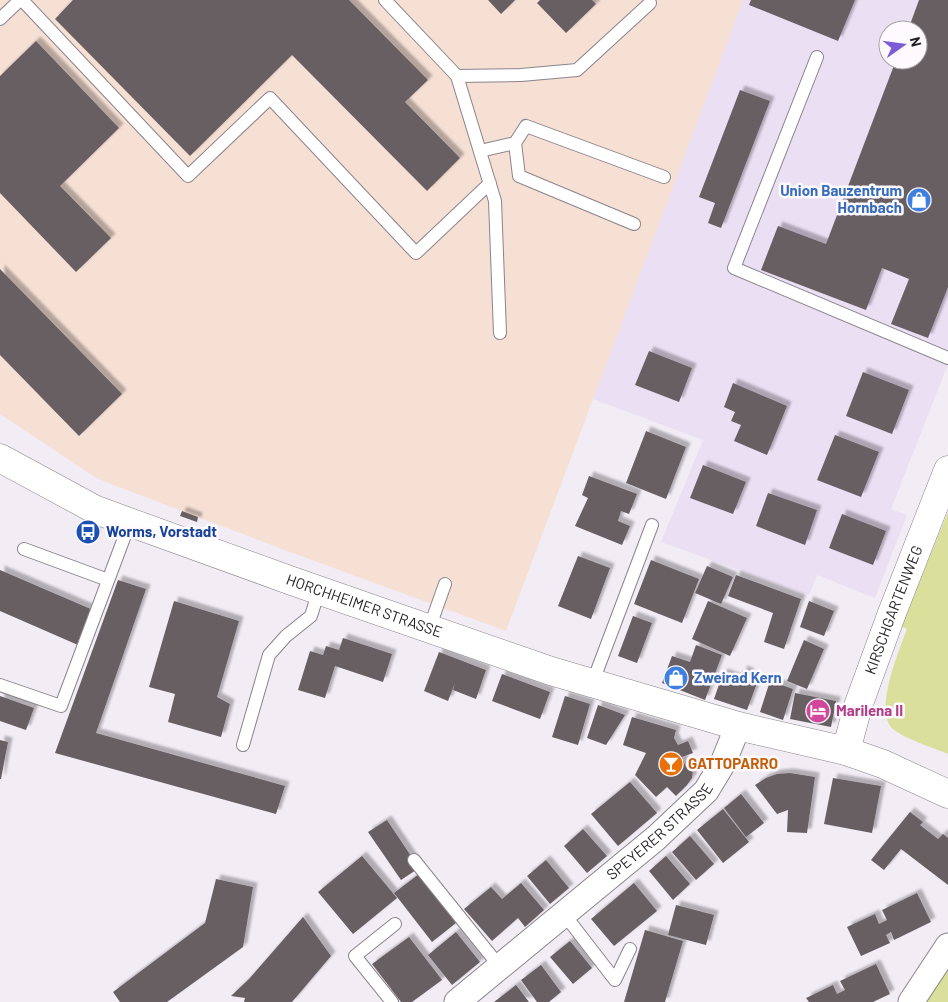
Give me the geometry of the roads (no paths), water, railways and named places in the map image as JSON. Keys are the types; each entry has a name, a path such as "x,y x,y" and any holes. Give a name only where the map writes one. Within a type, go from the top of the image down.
{"main road":[{"name":"HORCHHEIMER STRASSE","path":"0,458 96,510 319,590 592,684 738,726"},
{"name":"KIRSCHGARTENWEG","path":"846,752 858,706 948,470"},
{"path":"738,726 846,752 883,764 948,794"}],"street":[{"name":"SPEYERER STRASSE","path":"457,1002 656,838 706,791 723,763 738,726"},
{"path":"911,1002 948,946"}],"lane":[{"path":"0,19 21,0 188,176 270,98 416,253 490,183"},
{"path":"385,0 457,76 495,201 500,333"},
{"path":"457,76 521,75 577,70 650,3"},
{"path":"816,57 734,268 948,358"},
{"path":"634,224 519,176 515,143 526,126 664,177"},
{"path":"480,151 515,143"},
{"path":"0,685 61,706 130,522"},
{"path":"592,684 652,525"},
{"path":"24,549 108,580"},
{"path":"429,628 445,584"},
{"path":"243,746 269,655 286,636 311,616 319,590"},
{"path":"414,860 500,966"},
{"path":"564,914 615,980 630,949"},
{"path":"392,1002 355,956 395,924"}],"place":[{"name":"Union Bauzentrum Hornbach","path":"919,200"},
{"name":"Worms, Vorstadt","path":"88,532"},
{"name":"Zweirad Kern","path":"676,678"},
{"name":"Marilena II","path":"818,711"},
{"name":"GATTOPARRO","path":"671,764"}]}
